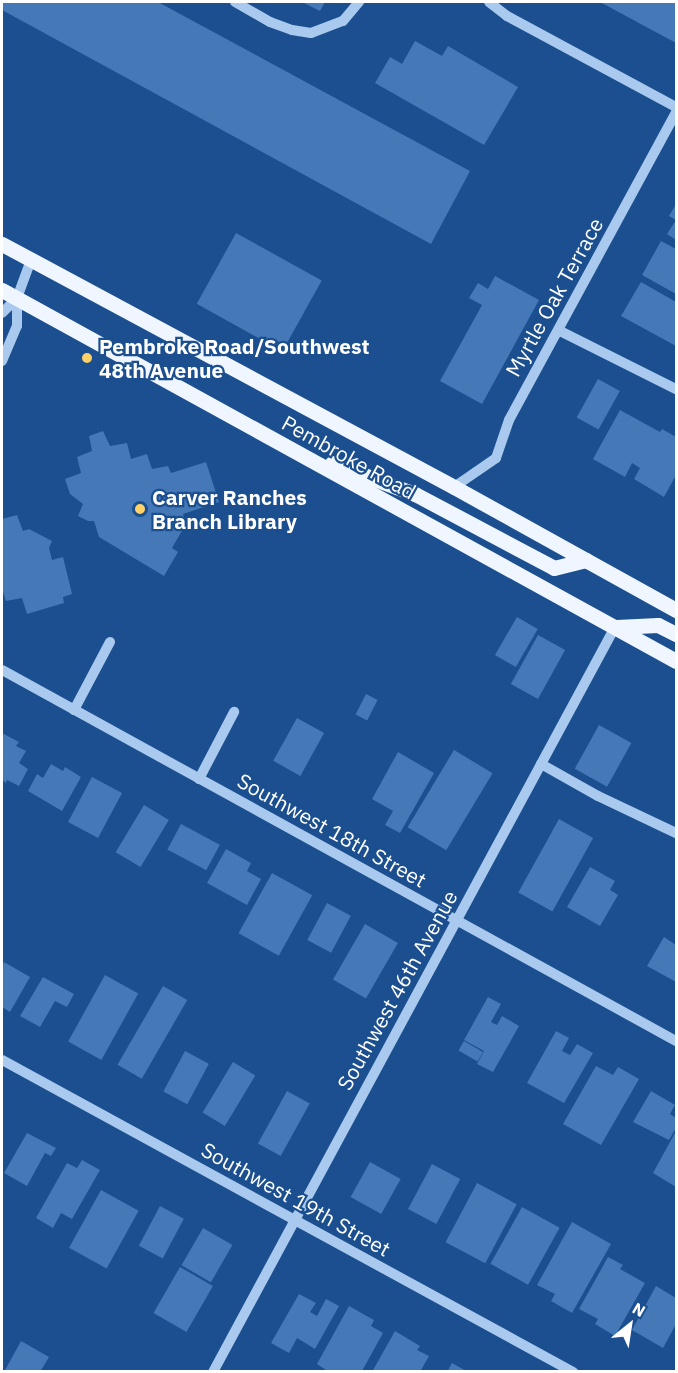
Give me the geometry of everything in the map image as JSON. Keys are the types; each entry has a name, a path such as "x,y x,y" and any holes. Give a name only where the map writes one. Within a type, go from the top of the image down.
{"main road":[{"name":"Pembroke Road","path":"2,244 454,487 676,610"},
{"name":"Pembroke Road","path":"2,290 676,661"},
{"path":"282,443 415,494 554,568 586,560"},
{"path":"615,627 658,625 676,634"}],"street":[{"path":"235,2 270,22 292,30 311,33 343,21 359,2"},
{"path":"489,2 507,16 676,107"},
{"name":"Myrtle Oak Terrace","path":"454,487 496,458 509,420 560,331 676,112"},
{"path":"2,361 17,326 17,298 31,260"},
{"path":"2,313 17,298"},
{"path":"560,331 676,389"},
{"name":"Southwest 46th Avenue","path":"213,1371 615,627"},
{"path":"74,710 111,642"},
{"name":"Southwest 18th Street","path":"2,670 456,922 676,1041"},
{"path":"199,779 234,712"},
{"path":"541,764 598,796 676,833"},
{"name":"Southwest 19th Street","path":"2,1060 573,1371"}],"building":[{"path":"2,2 158,2 470,171 431,244 2,10"},
{"path":"302,2 325,2 320,11"},
{"path":"600,2 676,2 676,43"},
{"path":"415,41 442,56 448,46 518,87 484,145 375,83 390,57 402,64"},
{"path":"676,204 676,220 669,216"},
{"path":"676,220 676,240 667,234"},
{"path":"236,233 322,281 282,351 197,304"},
{"path":"661,241 676,249 676,294 642,275"},
{"path":"495,276 539,300 482,404 440,381 482,305 469,298 478,283 488,289"},
{"path":"641,282 676,302 676,346 621,316"},
{"path":"598,379 620,391 599,430 577,417"},
{"path":"620,410 660,432 662,429 676,437 676,475 664,497 634,479 640,468 632,463 625,477 593,459"},
{"name":"Carver Ranches Branch Library","path":"103,431 110,446 127,443 131,459 147,454 152,469 168,466 171,473 206,462 219,502 183,514 186,524 172,548 178,552 164,576 99,537 94,521 78,516 83,504 70,494 65,479 81,473 77,457 92,451 89,436"},
{"path":"17,515 23,531 29,529 52,541 49,548 52,560 63,557 72,594 63,597 64,603 27,614 22,598 6,601 2,589 2,519"},
{"path":"517,617 538,629 516,667 495,655"},
{"path":"538,635 565,650 538,699 511,684"},
{"path":"366,694 378,700 367,720 356,714"},
{"path":"297,718 324,733 300,776 273,761"},
{"path":"599,725 631,743 607,787 575,769"},
{"path":"2,733 19,742 16,746 26,751 19,763 28,769 19,786 2,780"},
{"path":"454,750 493,773 446,850 408,827"},
{"path":"398,752 434,773 400,833 385,825 393,811 372,799"},
{"path":"51,764 63,771 65,767 81,777 62,811 28,791 37,774 43,778"},
{"path":"92,777 122,793 98,838 68,822"},
{"path":"144,805 169,820 141,867 116,852"},
{"path":"559,819 593,838 552,911 518,892"},
{"path":"181,824 220,845 206,870 167,850"},
{"path":"226,849 251,863 247,871 261,879 247,905 207,883"},
{"path":"590,867 615,881 610,890 618,895 600,926 567,907"},
{"path":"272,873 312,895 279,956 239,933"},
{"path":"327,903 351,916 331,953 307,940"},
{"path":"365,924 398,943 366,998 333,979"},
{"path":"664,937 676,945 676,982 647,966"},
{"path":"4,962 30,977 10,1012 2,1007"},
{"path":"105,975 138,993 101,1060 68,1041"},
{"path":"43,977 74,994 67,1007 55,1001 40,1027 20,1016"},
{"path":"163,986 187,1000 142,1079 118,1065"},
{"path":"488,997 501,1004 491,1022 497,1025 502,1016 519,1026 493,1072 477,1064 484,1051 464,1040"},
{"path":"556,1031 569,1038 562,1051 570,1055 577,1044 593,1053 564,1103 527,1083"},
{"path":"464,1041 483,1052 478,1062 459,1051"},
{"path":"185,1051 209,1064 187,1104 163,1092"},
{"path":"233,1062 255,1075 225,1126 203,1113"},
{"path":"596,1066 613,1075 618,1067 639,1079 601,1145 563,1124"},
{"path":"287,1091 310,1104 281,1156 258,1143"},
{"path":"651,1091 675,1105 670,1114 676,1118 676,1128 669,1140 633,1122"},
{"path":"676,1131 676,1187 653,1173"},
{"path":"27,1133 56,1148 51,1156 45,1153 27,1186 4,1173"},
{"path":"82,1160 100,1170 72,1219 61,1213 53,1228 36,1218 67,1163 77,1168"},
{"path":"370,1162 401,1179 381,1214 351,1197"},
{"path":"432,1164 460,1179 436,1224 408,1209"},
{"path":"477,1183 517,1204 485,1263 446,1242"},
{"path":"101,1190 139,1211 107,1269 69,1248"},
{"path":"160,1206 184,1219 163,1258 139,1246"},
{"path":"522,1207 560,1228 528,1285 490,1264"},
{"path":"572,1222 611,1244 572,1313 551,1301 555,1294 537,1285"},
{"path":"203,1228 232,1245 211,1282 182,1265"},
{"path":"608,1257 623,1265 620,1269 645,1283 615,1336 595,1324 598,1319 579,1309"},
{"path":"180,1267 213,1286 186,1332 154,1313"},
{"path":"656,1286 676,1298 676,1324 663,1348 632,1330"},
{"path":"299,1294 316,1303 310,1312 317,1316 326,1299 339,1306 315,1349 297,1338 289,1353 271,1343"},
{"path":"349,1306 374,1320 371,1326 383,1333 362,1371 329,1372 317,1364"},
{"path":"395,1331 420,1346 417,1350 429,1356 420,1372 372,1372"},
{"path":"21,1341 49,1357 40,1372 4,1372"},
{"path":"452,1363 468,1372 447,1372"}],"place":[{"name":"Pembroke Road/Southwest 48th Avenue","path":"87,358"},
{"name":"Carver Ranches Branch Library","path":"140,509"}]}
